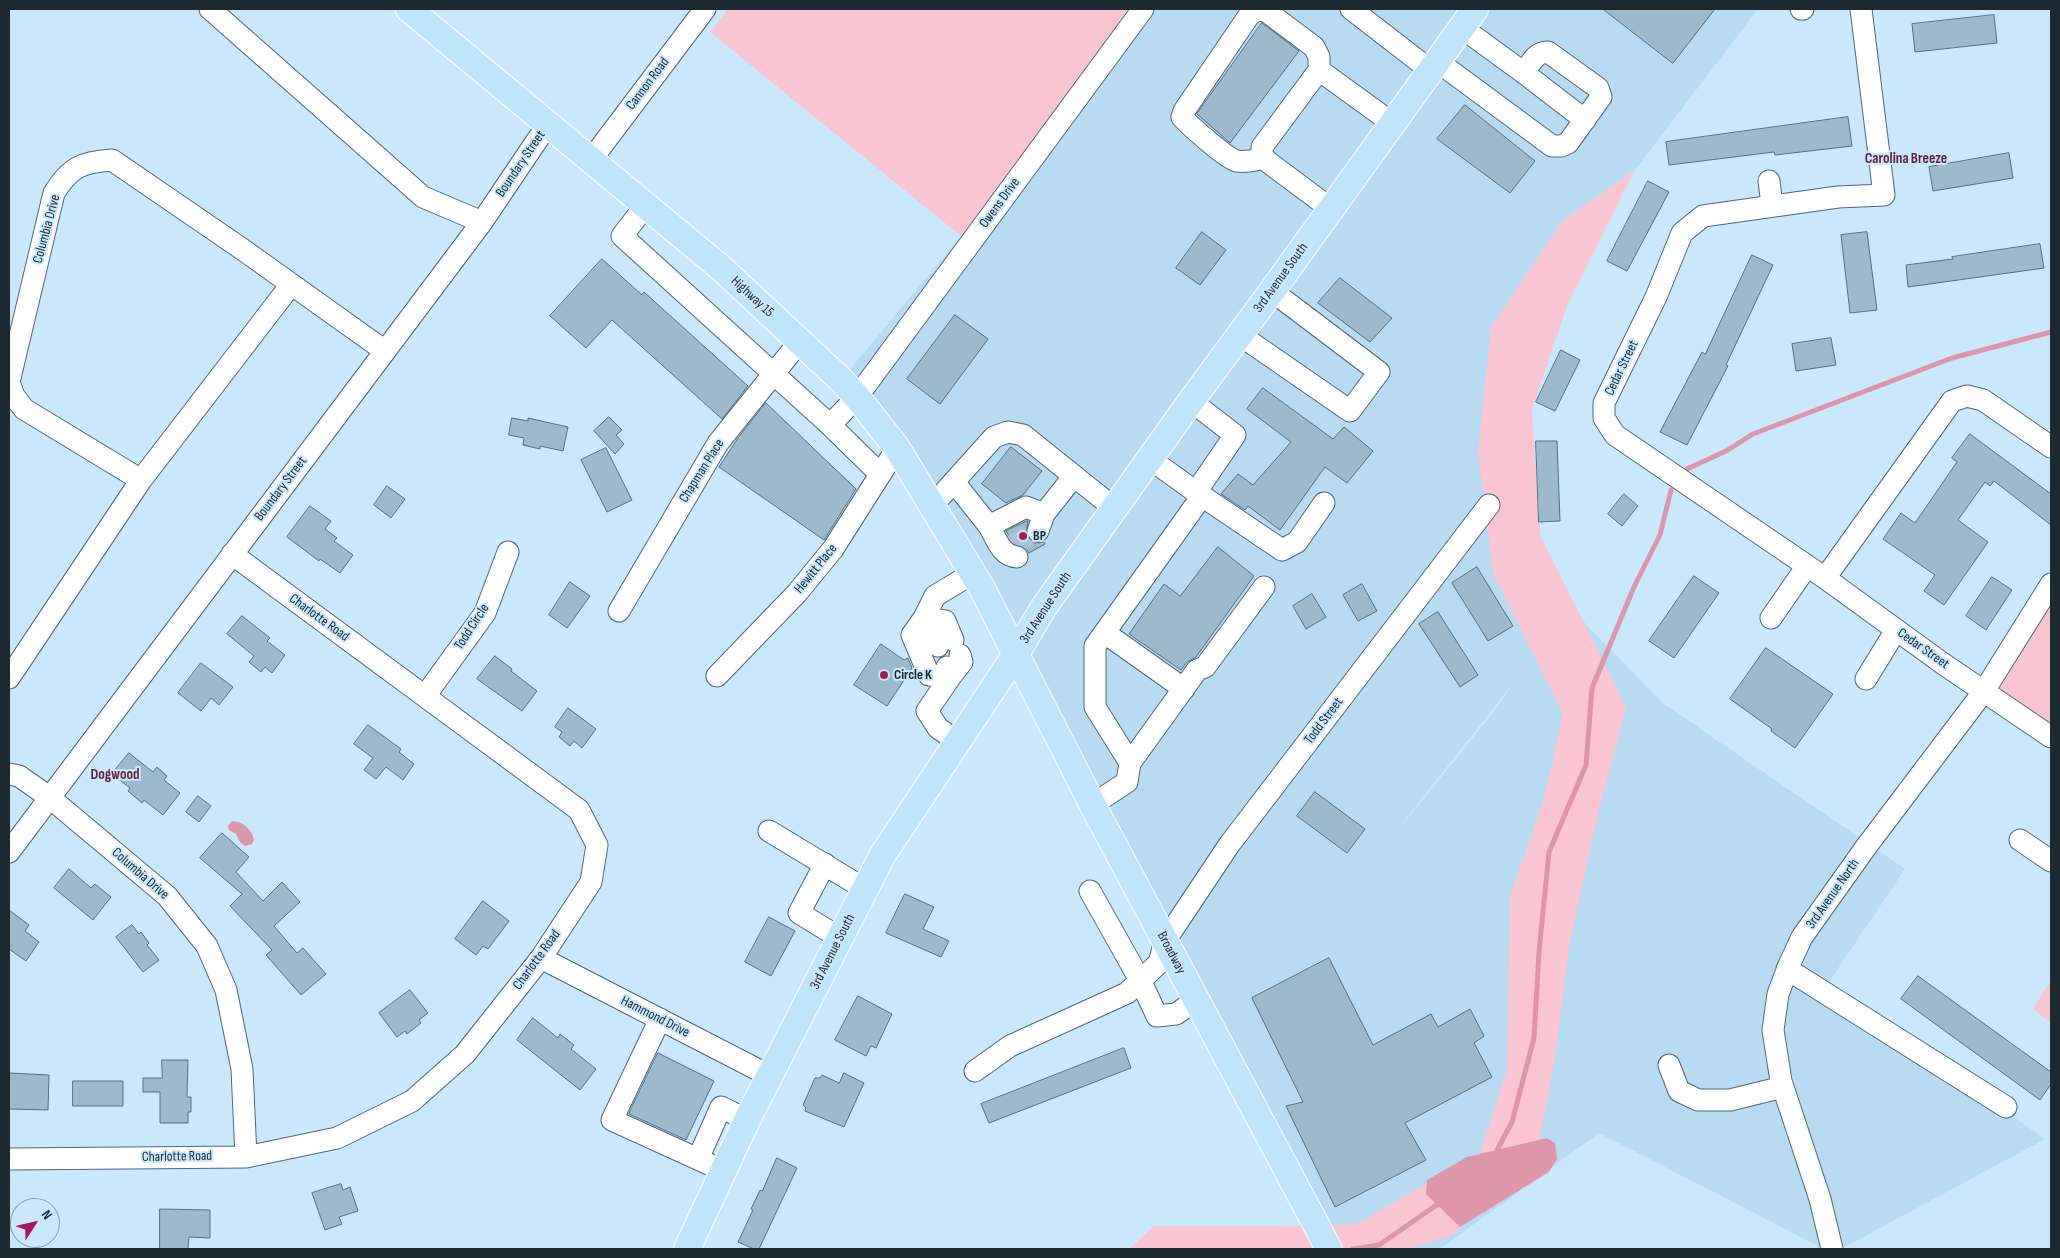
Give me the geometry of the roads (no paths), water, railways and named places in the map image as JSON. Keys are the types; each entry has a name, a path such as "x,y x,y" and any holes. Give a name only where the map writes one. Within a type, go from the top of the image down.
{"main road":[{"name":"Highway 15","path":"409,9 721,268 857,397 897,448 973,573 1016,654"},
{"name":"3rd Avenue South","path":"687,1249 747,1120 882,856 1016,654 1044,607 1468,18"},
{"name":"Broadway","path":"1016,654 1164,941 1329,1249"}],"street":[{"path":"210,9 423,197 482,222"},
{"name":"Cannon Road","path":"591,160 705,9"},
{"name":"Owens Drive","path":"830,425 857,397 1143,9"},
{"path":"1351,9 1552,146 1561,146 1568,143 1601,96 1598,88 1548,52 1541,52 1537,55 1524,73"},
{"name":"Cedar Street","path":"1861,9 1884,195 1838,197 1703,216 1682,233 1656,297 1604,403 1604,418 1615,435 1825,578 1896,630 2051,737"},
{"path":"1264,158 1246,162 1234,161 1189,125 1182,117 1184,111 1250,14 1258,10 1266,11 1314,47 1319,57 1319,70 1262,147 1264,158 1331,209"},
{"path":"1468,18 1524,73 1585,120"},
{"path":"1319,70 1392,124"},
{"name":"Boundary Street","path":"9,852 482,222 548,124"},
{"name":"Columbia Drive","path":"141,480 24,409 14,396 9,382 54,193 64,177 76,167 94,161 112,160 242,249 290,286 385,352"},
{"path":"1769,181 1772,205"},
{"path":"646,205 622,236 830,425 880,474"},
{"path":"9,678 141,480 290,286"},
{"path":"1240,334 1350,411 1356,404 1379,372 1272,291"},
{"name":"Chapman Place","path":"619,611 718,443 800,341"},
{"path":"1825,578 1952,401 1967,396 1983,400 2051,447"},
{"path":"1130,763 1095,707 1095,646 1199,494 1235,435 1191,401"},
{"path":"932,506 994,437 1008,432 1023,436 1114,508"},
{"name":"Hewitt Place","path":"717,676 797,593 833,549 897,448"},
{"path":"1150,459 1282,550 1296,542 1324,503"},
{"path":"989,526 1026,506 1042,529 1074,476"},
{"path":"954,482 1010,551"},
{"name":"Todd Street","path":"1164,941 1229,845 1489,505"},
{"name":"Todd Circle","path":"425,696 485,614 508,552"},
{"name":"Charlotte Road","path":"9,1159 246,1156 337,1138 412,1101 465,1054 541,958 591,882 597,845 579,810 232,554"},
{"path":"1771,618 1807,566"},
{"path":"949,656 929,675 912,636 936,596 973,573"},
{"name":"3rd Avenue North","path":"1832,1249 1820,1199 1782,1087 1773,1030 1778,994 1802,937 1866,847 1984,691 2051,584"},
{"path":"1092,804 1127,782 1130,763 1197,670 1205,667 1264,587"},
{"path":"924,618 945,621 949,656 927,711 938,728 958,742"},
{"path":"1866,679 1896,630"},
{"path":"1105,633 1184,689"},
{"name":"Columbia Drive","path":"9,774 19,776 49,797 168,896 207,946 226,990 242,1069 246,1156"},
{"path":"769,831 865,889"},
{"path":"2020,840 2051,862"},
{"path":"825,864 798,913 840,938"},
{"path":"1090,891 1141,982 1157,1016 1176,1014 1196,1000"},
{"path":"974,1071 1010,1046 1127,992 1141,982 1159,964 1164,941"},
{"name":"Hammond Drive","path":"541,958 770,1076"},
{"path":"1787,969 2006,1107"},
{"path":"660,1020 612,1120 724,1171"},
{"path":"1669,1065 1679,1091 1698,1100 1730,1100 1782,1087"},
{"path":"698,1158 721,1106 747,1120"}],"waterway":[{"path":"1687,469 1726,451 1753,434 1952,358 2051,332"},
{"path":"1495,1154 1512,1122 1534,1038 1539,952 1549,852 1586,765 1592,688 1634,587 1660,535 1671,490"},
{"path":"1353,1249 1379,1245 1441,1202"}],"tunnel":[{"path":"1011,546 1038,531"}],"place":[{"name":"BP","path":"1023,536"},
{"name":"Circle K","path":"884,675"}],"district":[{"name":"Carolina Breeze","path":"1906,159"},
{"name":"Dogwood","path":"115,775"}]}
